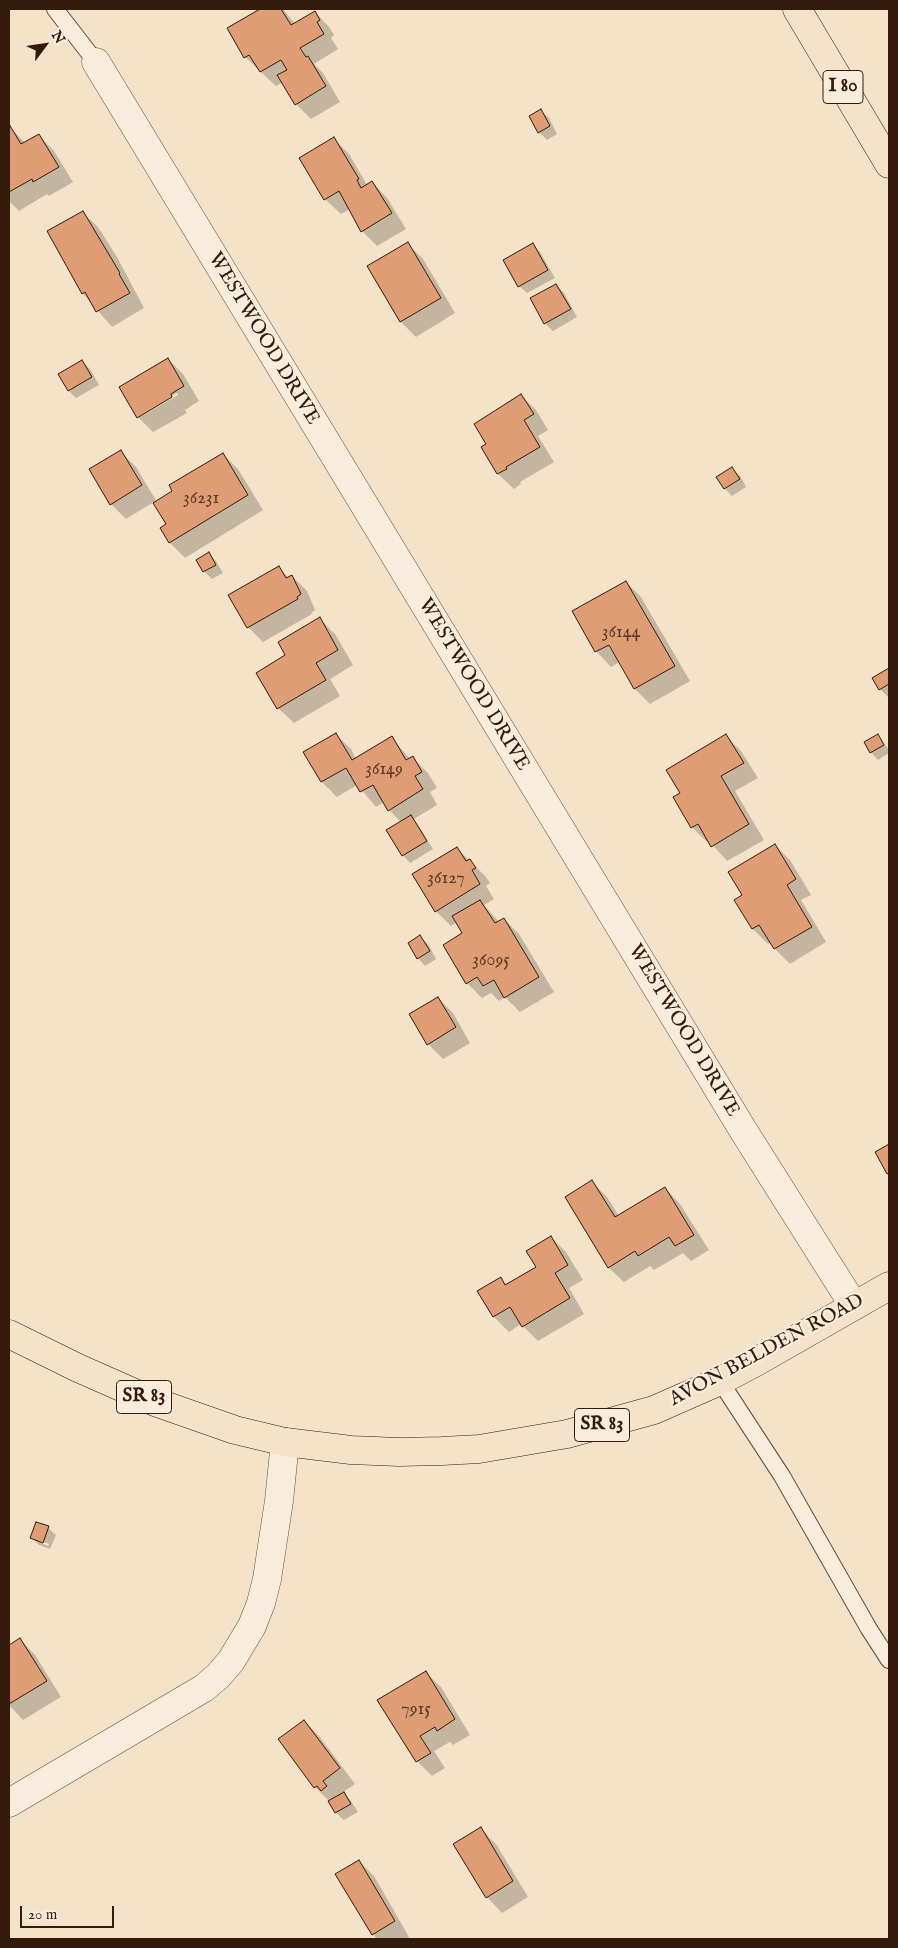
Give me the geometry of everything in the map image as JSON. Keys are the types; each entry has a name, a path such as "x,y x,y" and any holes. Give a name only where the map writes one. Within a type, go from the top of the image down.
{"main road":[{"name":"I 80","path":"797,9 889,164"},
{"name":"AVON BELDEN ROAD","path":"9,1334 78,1368 155,1402 234,1430 285,1442 351,1450 399,1452 479,1449 567,1434 614,1423 654,1410 720,1381 889,1286"}],"street":[{"name":"WESTWOOD DRIVE","path":"96,62 743,1130 854,1306"},
{"path":"9,1803 204,1688 231,1661 252,1626 261,1603 267,1579 279,1501 285,1442"}],"lane":[{"path":"54,9 96,62"},
{"path":"720,1381 782,1476 889,1660"}],"building":[{"path":"260,9 281,9 291,25 315,11 320,20 317,22 324,34 300,48 306,57 308,56 326,86 295,105 277,75 287,70 281,60 260,72 249,55 244,58 227,28"},
{"path":"541,109 550,126 538,133 529,116"},
{"path":"9,124 21,144 39,134 59,167 33,182 32,179 9,192"},
{"path":"334,137 359,179 357,180 361,188 372,181 392,213 361,232 339,191 324,200 299,158"},
{"path":"83,211 130,293 96,312 85,292 82,294 47,231"},
{"path":"408,242 441,298 400,322 367,266"},
{"path":"533,243 548,270 518,287 503,260"},
{"path":"556,284 571,309 544,324 530,298"},
{"path":"168,358 184,386 171,394 172,397 137,418 119,387"},
{"path":"82,360 92,377 68,391 58,374"},
{"path":"521,394 534,414 524,420 540,447 497,474 481,447 486,444 474,424"},
{"path":"121,450 142,485 110,505 89,469"},
{"path":"223,453 248,495 169,543 160,528 166,524 153,503 172,491 169,485"},
{"path":"732,467 740,479 724,489 716,477"},
{"path":"209,552 216,565 203,572 196,560"},
{"path":"279,566 286,578 292,575 301,594 297,597 298,599 247,628 228,595"},
{"path":"626,581 675,666 634,689 609,645 595,652 572,611"},
{"path":"320,617 338,650 316,663 326,680 277,709 256,673 285,655 278,642"},
{"path":"889,668 889,684 879,690 872,678"},
{"path":"336,733 352,760 392,736 406,760 413,756 422,772 415,776 423,789 388,811 373,785 360,792 346,768 321,782 303,752"},
{"path":"726,734 744,763 721,776 749,824 711,847 698,824 691,828 673,797 680,793 666,770"},
{"path":"878,734 884,745 870,753 864,742"},
{"path":"411,815 427,841 402,856 386,830"},
{"path":"775,844 796,879 787,885 812,927 774,949 759,925 752,929 734,900 742,895 728,872"},
{"path":"457,847 466,861 470,859 476,868 472,870 480,884 435,912 412,874"},
{"path":"480,900 495,923 504,918 539,977 504,998 494,980 483,986 477,977 466,984 443,945 462,933 452,916"},
{"path":"420,935 430,951 417,959 408,943"},
{"path":"438,997 456,1027 427,1045 409,1014"},
{"path":"889,1144 889,1173 887,1174 875,1152"},
{"path":"592,1180 615,1217 665,1187 694,1235 675,1246 669,1237 638,1256 635,1251 608,1268 565,1197"},
{"path":"551,1236 568,1265 555,1273 570,1298 522,1327 510,1307 493,1317 477,1291 501,1277 505,1285 536,1267 526,1251"},
{"path":"36,1522 49,1526 43,1543 30,1538"},
{"path":"20,1638 47,1681 9,1704 9,1645"},
{"path":"426,1671 455,1719 437,1731 435,1727 420,1736 431,1753 416,1762 377,1700"},
{"path":"304,1720 340,1768 323,1781 327,1786 321,1791 317,1786 314,1788 278,1739"},
{"path":"344,1792 351,1804 335,1813 328,1801"},
{"path":"481,1827 513,1881 486,1898 453,1844"},
{"path":"359,1860 395,1921 372,1935 335,1874"}]}
